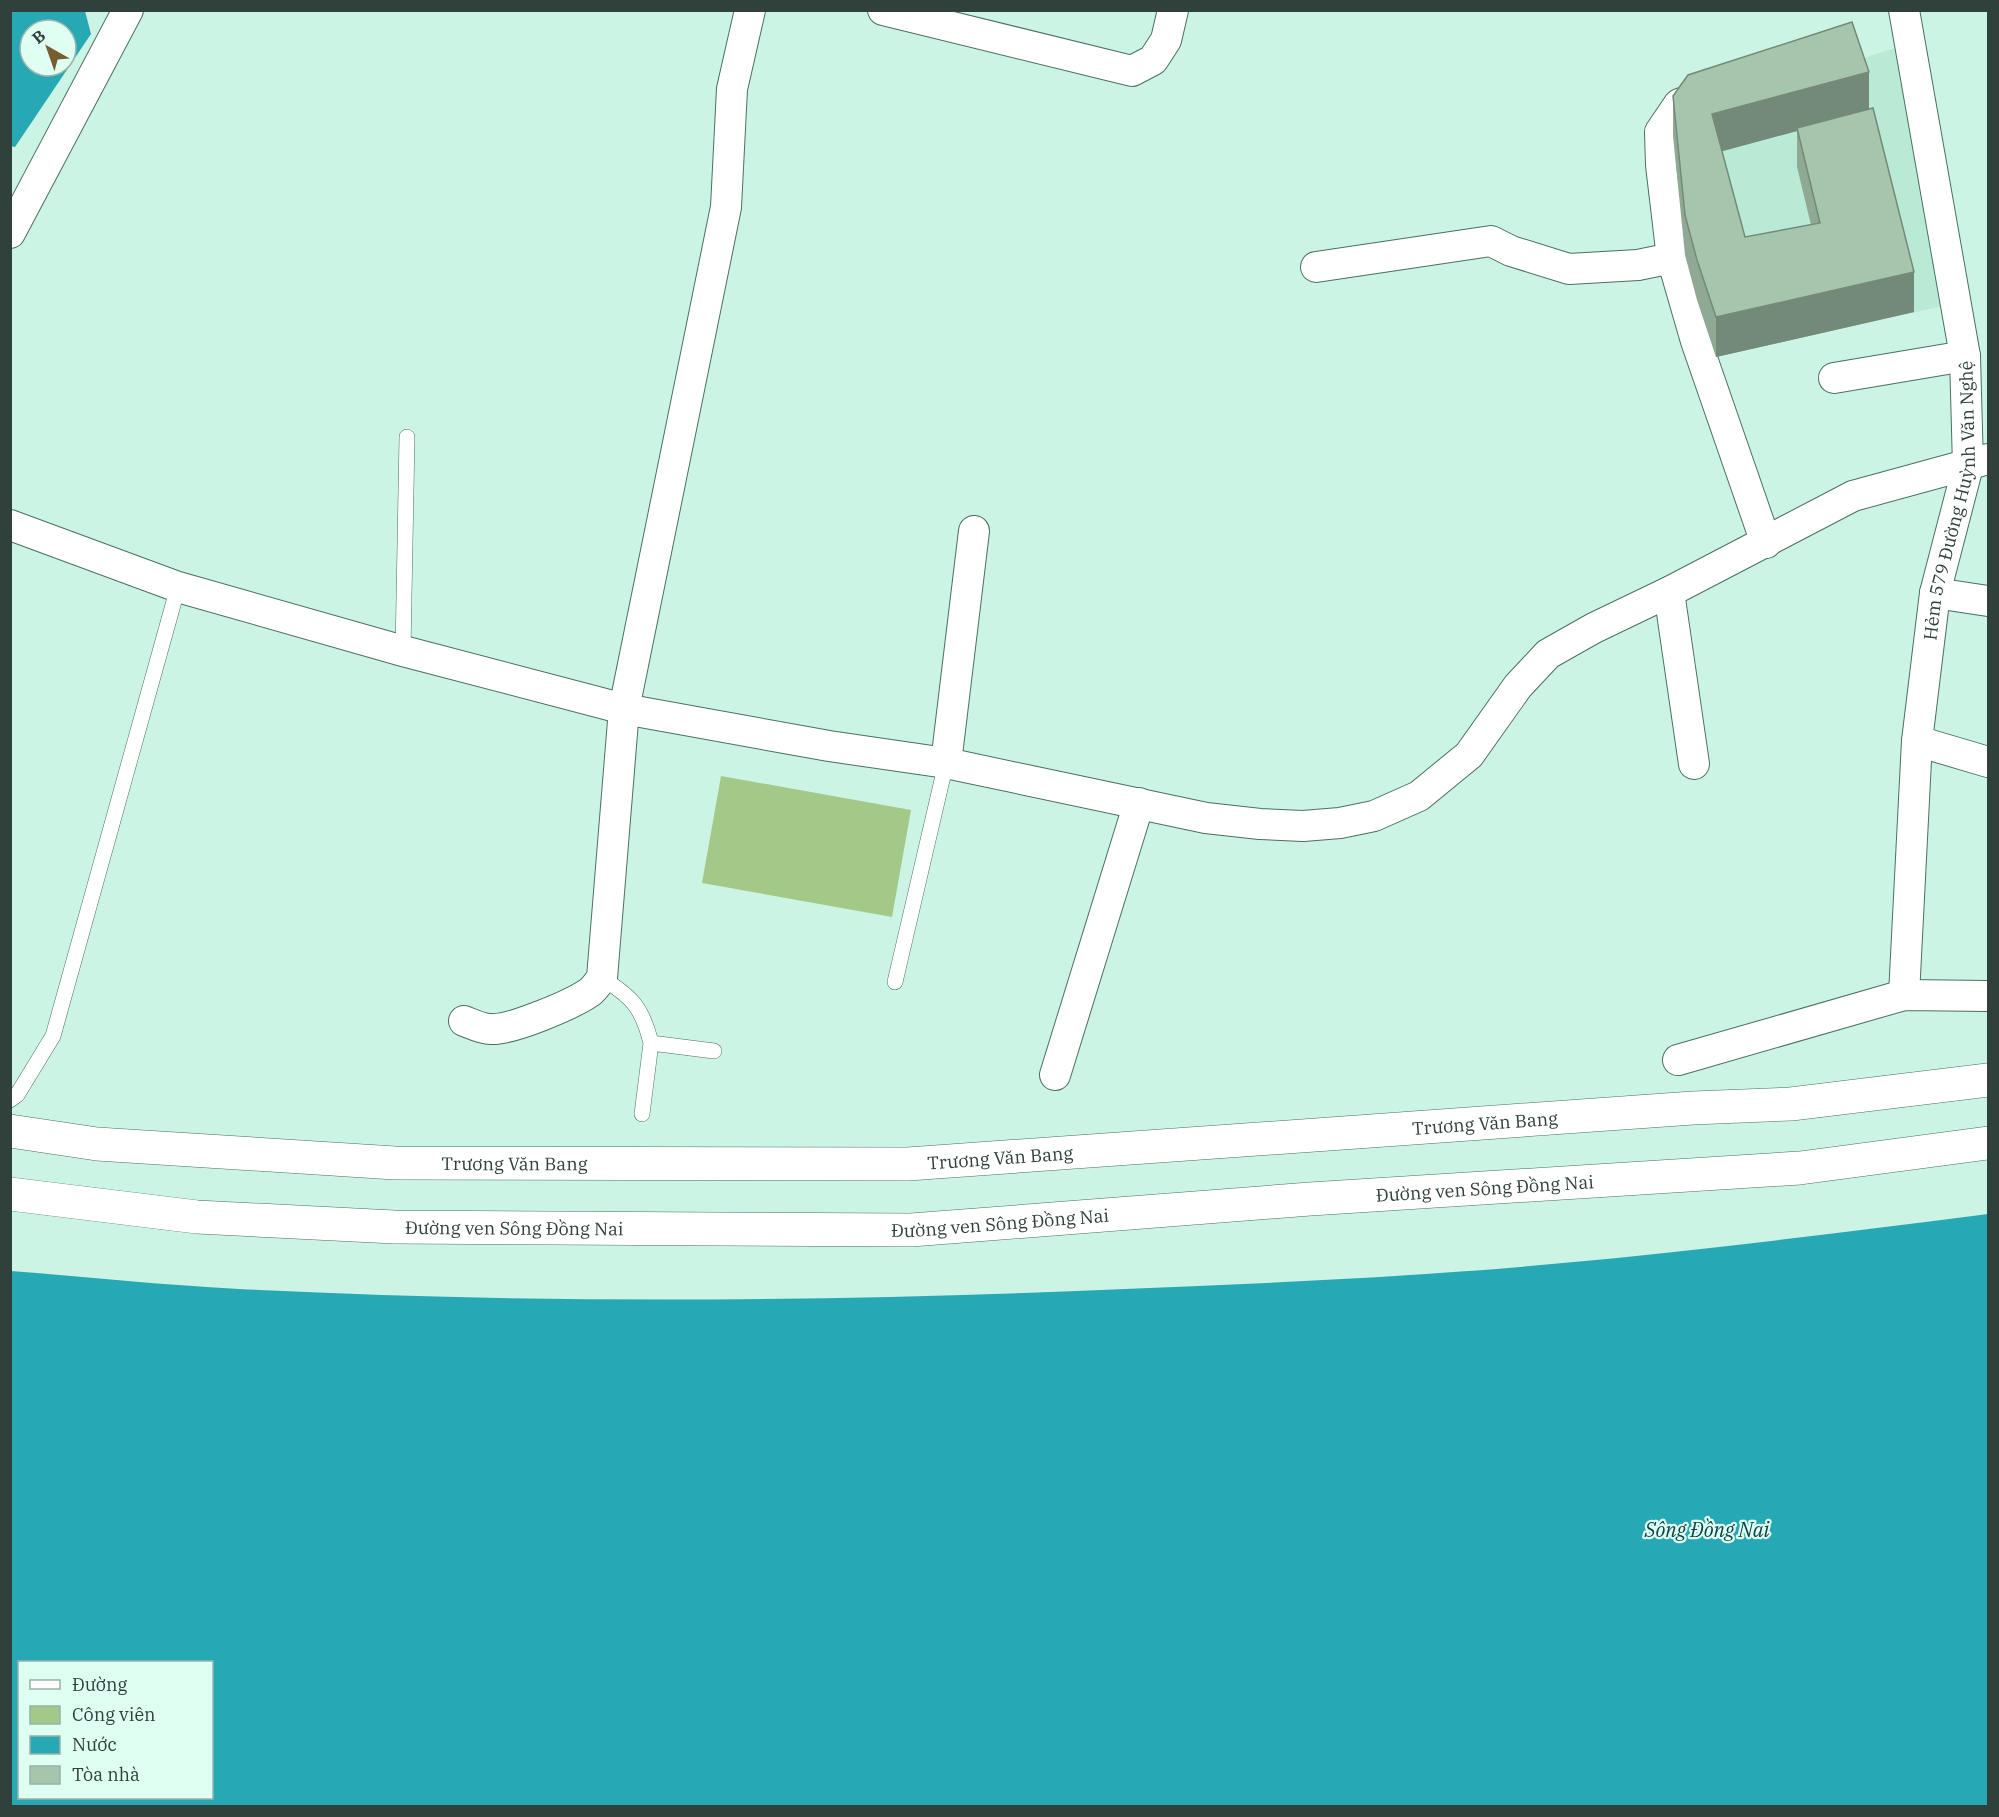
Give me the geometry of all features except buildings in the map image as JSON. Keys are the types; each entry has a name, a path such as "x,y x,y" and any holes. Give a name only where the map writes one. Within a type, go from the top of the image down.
{"main road":[{"name":"Trương Văn Bang","path":"10,1131 97,1144 395,1162 908,1164 1681,1109 1791,1104 1989,1080"},
{"name":"Đường ven Sông Đồng Nai","path":"10,1194 60,1202 197,1217 394,1227 911,1230 1310,1200 1800,1168 1989,1143"}],"street":[{"path":"14,219 128,10"},
{"path":"464,1021 491,1029 508,1027 550,1012 579,998 591,991 602,978 624,709 726,207 732,89 750,10"},
{"path":"883,10 1132,71 1153,60 1166,40 1173,10"},
{"name":"Hẻm 579 Đường Huỳnh Văn Nghệ","path":"1904,10 1965,356 1978,462 1935,593 1917,741 1904,995"},
{"path":"1732,85 1679,104 1660,132 1661,165 1672,258 1696,341 1766,543"},
{"path":"1316,267 1491,241 1569,269 1638,265 1672,258"},
{"path":"1834,378 1965,356"},
{"path":"10,525 178,587 403,651 624,709 829,746 946,763 1206,818 1303,826 1340,823 1374,816 1419,796 1469,755 1518,686 1548,654 1594,628 1766,543 1853,496 1978,462"},
{"path":"946,763 974,531"},
{"path":"1669,592 1694,764"},
{"path":"1935,593 1989,601"},
{"path":"1917,741 1989,762"},
{"path":"1055,1075 1139,803"},
{"path":"1678,1060 1904,995 1989,996"}],"lane":[{"path":"403,651 407,437"},
{"path":"10,1100 17,1095 53,1036 178,587"},
{"path":"895,982 946,763"},
{"path":"602,978 630,997 641,1014 651,1043 642,1114"},
{"path":"651,1043 714,1051"}],"shaded area":[{"path":"1904,45 1943,306 1716,357 1688,115"}],"green space":[{"path":"721,776 911,810 892,917 702,883"}],"water":[{"path":"10,11 85,11 91,34 78,53 78,18 18,18 18,78 61,78 15,147 10,146"},
{"name":"Sông Đồng Nai","path":"1988,1214 1988,1806 11,1806 11,1271 239,1289 350,1294 571,1299 793,1299 904,1297 1344,1279 1563,1263"}]}
